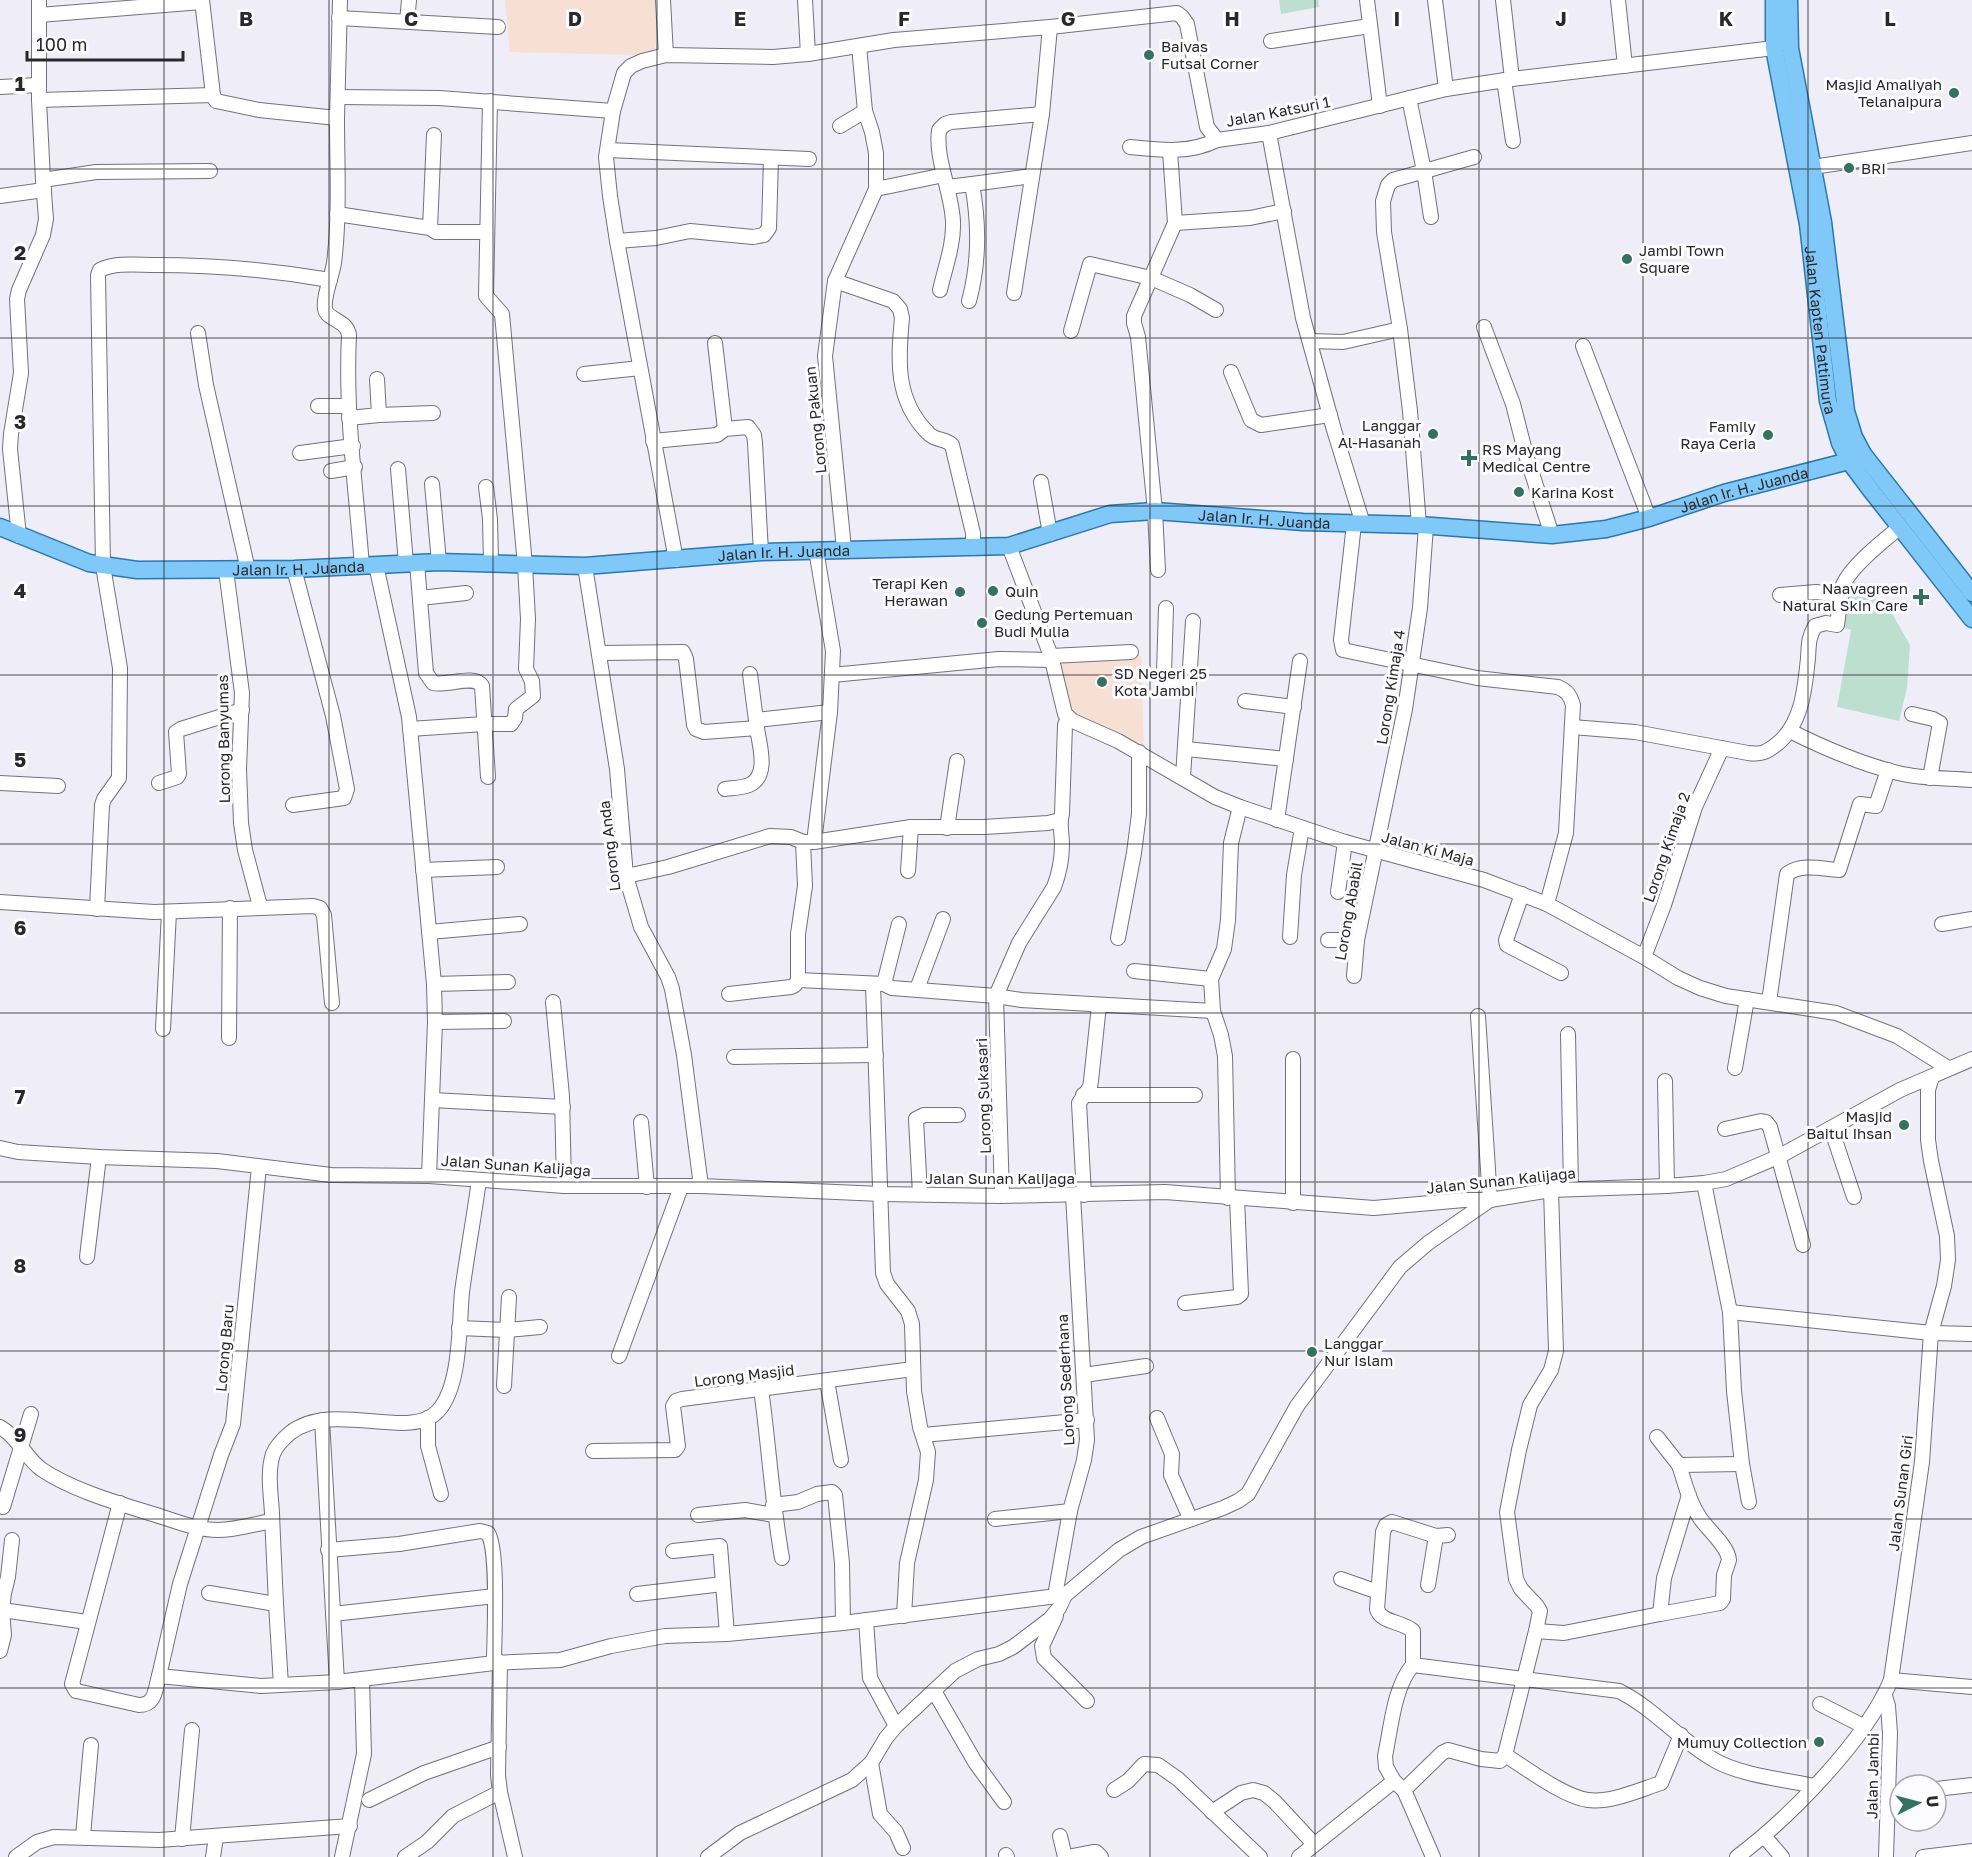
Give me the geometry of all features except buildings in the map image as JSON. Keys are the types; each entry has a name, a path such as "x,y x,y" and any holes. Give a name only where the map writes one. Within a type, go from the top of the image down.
{"main road":[{"name":"Jalan Kapten Pattimura","path":"1774,0 1774,48 1808,224 1828,400 1840,443 1856,458 1970,588"},
{"name":"Jalan Kapten Pattimura","path":"1789,0 1790,48 1823,222 1846,411 1854,437 1856,458 1900,527 1970,611"},
{"name":"Jalan Ir. H. Juanda","path":"0,527 89,563 137,570 294,569 439,562 585,566 761,552 1009,546 1110,514 1155,510 1552,535 1606,529 1649,518 1724,493 1856,458"}],"street":[{"path":"19,536 10,448 21,373 17,298 45,228 47,210 43,185 39,100 39,0"},
{"path":"339,0 337,214 334,264 326,310 346,327 349,335 348,412 369,565 410,729 434,984 433,1100 429,1176"},
{"path":"407,22 409,0"},
{"path":"663,0 666,55 642,61 631,66 624,73 613,111 606,157 617,241 676,560"},
{"path":"805,0 808,54"},
{"path":"1367,0 1380,106"},
{"path":"1436,0 1446,89"},
{"path":"1503,0 1513,141"},
{"path":"1618,0 1625,66"},
{"path":"39,15 202,1 213,95 216,101 337,118"},
{"name":"Jalan Katsuri 1","path":"666,55 773,57 808,54 894,40 1050,27 1176,13 1187,24 1207,127 1217,140 1269,133 1446,89 1508,79 1774,48"},
{"path":"339,18 498,27"},
{"path":"1271,41 1370,26"},
{"path":"1014,293 1042,114 1050,27"},
{"name":"Lorong Pakuan","path":"844,549 826,362 835,281 876,189 876,153 865,111 859,46"},
{"path":"0,87 39,85"},
{"path":"39,100 213,95"},
{"path":"338,97 439,98 613,111"},
{"path":"1409,98 1425,171 1431,217"},
{"path":"410,729 512,724 516,709 533,696 532,681 526,669 528,619 525,565 502,314 486,296 490,101"},
{"path":"840,126 865,111"},
{"path":"940,290 953,235 953,219 939,130 945,124 1042,114"},
{"path":"1269,133 1303,318 1359,524 1341,648 1349,652 1477,678 1558,687 1570,695 1573,705 1566,833 1547,904"},
{"path":"430,228 434,135"},
{"path":"1130,147 1170,151 1205,146 1217,140"},
{"path":"1813,167 1972,143"},
{"path":"608,150 809,159"},
{"path":"1158,570 1155,510 1134,316 1139,300 1175,223 1170,151"},
{"path":"617,241 656,238 690,231 753,237 764,235 769,228 771,158"},
{"name":"Lorong Kimaja 4","path":"1376,851 1405,709 1420,608 1423,526 1400,328 1384,232 1383,201 1388,185 1393,180 1474,158"},
{"path":"0,196 96,172 210,171"},
{"path":"876,189 925,181 972,184 1032,176"},
{"path":"969,301 976,268 976,218 972,184"},
{"path":"1175,223 1250,218 1284,211"},
{"path":"337,214 430,228 436,232 487,232"},
{"path":"1071,331 1090,264 1151,278 1216,310"},
{"path":"97,909 102,805 119,778 120,668 103,566 97,282 100,270 120,265 190,265 275,270 330,280"},
{"path":"835,281 893,301 900,309 902,318 899,378 916,418 928,433 952,445 973,533 973,548"},
{"path":"1484,327 1512,404 1552,535"},
{"path":"1310,341 1343,342 1400,328"},
{"path":"198,333 206,385 248,570"},
{"path":"715,343 725,429"},
{"path":"1583,346 1649,518"},
{"path":"584,374 640,368"},
{"path":"1231,372 1254,423 1261,425 1330,415"},
{"path":"377,379 379,415"},
{"path":"318,406 379,415 433,413"},
{"path":"654,441 717,435 725,429 748,427 754,435 761,552"},
{"path":"300,453 353,446"},
{"path":"331,471 355,468"},
{"path":"398,469 412,563 420,598 428,678 433,683 442,685 477,680 482,687 488,777"},
{"path":"1041,482 1050,534"},
{"path":"432,484 439,562"},
{"path":"486,487 490,519 491,562"},
{"path":"1572,727 1635,732 1759,754 1768,751 1790,731 1800,708 1808,658 1808,639 1815,626 1826,623 1837,625 1842,588 1848,576 1877,546 1900,527"},
{"path":"996,996 1019,944 1054,887 1057,878 1062,847 1060,820 1065,725 1068,717 1051,658 1009,546"},
{"path":"729,994 791,987 798,980 798,934 809,842 830,712 832,675 832,641 816,550"},
{"name":"Lorong Anda","path":"585,566 617,769 626,876 640,927 668,976 672,989 684,1055 701,1186"},
{"path":"293,804 344,798 347,789 333,716 294,569"},
{"name":"Lorong Banyumas","path":"226,570 240,672 241,823 245,850 260,906"},
{"path":"1780,595 1815,592 1842,595"},
{"path":"420,598 466,593"},
{"path":"1166,608 1164,672 1171,683 1190,685"},
{"path":"1183,777 1193,621"},
{"path":"600,653 683,652 686,659 693,719 696,729 704,732 830,712"},
{"path":"832,675 999,659 1131,652"},
{"path":"1277,820 1300,661"},
{"path":"725,789 748,785 758,776 762,762 750,674"},
{"path":"1245,701 1294,707"},
{"path":"159,783 177,777 179,774 176,732 242,710"},
{"path":"1911,714 1934,719 1940,723 1930,778"},
{"name":"Jalan Ki Maja","path":"1068,717 1139,752 1215,797 1240,807 1345,842 1446,868 1522,894 1547,904 1678,978 1700,988 1726,996 1836,1013 1872,1025 1905,1041 1948,1068"},
{"path":"1790,731 1823,747 1888,770 1930,778 1972,780"},
{"name":"Lorong Kimaja 2","path":"1644,957 1664,905 1695,807 1722,748"},
{"path":"1186,749 1286,759"},
{"path":"1118,938 1134,853 1138,814 1139,752"},
{"path":"947,828 957,761"},
{"path":"1769,1002 1787,874 1801,867 1839,870 1860,804 1876,806 1888,770"},
{"path":"0,783 58,786"},
{"path":"1185,1303 1237,1297 1241,1294 1225,1056 1213,1011 1211,979 1224,949 1228,921 1231,843 1240,807"},
{"path":"626,876 668,867 770,836 791,837 809,842 911,827 947,828 1048,823 1060,820"},
{"path":"908,871 911,827"},
{"path":"1290,937 1294,874 1302,828"},
{"path":"1338,892 1345,842"},
{"name":"Lorong Ababil","path":"1354,976 1357,940 1376,851"},
{"path":"423,870 497,867"},
{"path":"1522,894 1506,940 1507,945 1561,973"},
{"path":"0,902 169,912 260,906 314,906 320,908 324,915 332,1003"},
{"path":"230,908 230,1038"},
{"path":"163,1029 169,912"},
{"path":"917,989 943,919"},
{"path":"1942,924 1972,920"},
{"path":"429,932 520,924"},
{"path":"899,924 879,985 876,1055 883,1273 888,1284 908,1311 912,1324 916,1402 928,1452 928,1463 907,1563 904,1616"},
{"path":"1328,940 1357,940"},
{"path":"1134,971 1211,979"},
{"path":"798,980 879,985 1021,1000 1213,1011"},
{"path":"434,984 507,982"},
{"name":"Lorong Sukasari","path":"996,996 1002,1196"},
{"path":"1736,1068 1747,999"},
{"path":"553,1002 563,1107 564,1186"},
{"name":"Lorong Sederhana","path":"1087,1701 1044,1658 1042,1650 1060,1600 1070,1511 1087,1440 1078,1195 1079,1103 1090,1087 1099,1005"},
{"path":"708,1857 740,1833 852,1780 871,1763 896,1726 955,1671 978,1659 999,1654 1013,1647 1050,1619 1060,1600 1119,1550 1141,1537 1222,1508 1239,1501 1248,1494 1297,1406 1401,1267 1428,1243 1490,1200 1478,1016"},
{"path":"435,1022 504,1021"},
{"path":"1568,1034 1571,1188"},
{"path":"734,1057 876,1055"},
{"path":"1293,1059 1293,1203"},
{"name":"Jalan Sunan Kalijaga","path":"0,1148 18,1152 99,1157 217,1161 331,1175 429,1176 564,1186 701,1186 881,1194 1002,1196 1165,1192 1374,1208 1490,1200 1571,1188 1704,1184 1726,1179 1780,1156 1900,1090 1972,1059"},
{"name":"Jalan Sunan Giri","path":"1737,1857 1764,1836 1815,1786 1846,1750 1885,1696 1891,1680 1922,1462 1931,1334 1948,1260 1947,1236 1928,1140 1928,1090 1932,1077"},
{"path":"1665,1082 1667,1186"},
{"path":"1083,1095 1195,1095"},
{"path":"433,1100 563,1107"},
{"path":"920,1194 916,1119 920,1115 958,1115"},
{"path":"1725,1129 1761,1121 1766,1122 1770,1127 1780,1156 1803,1245"},
{"path":"641,1122 647,1187"},
{"path":"1831,1128 1854,1197"},
{"path":"87,1257 99,1157"},
{"name":"Lorong Baru","path":"120,1503 72,1684 76,1690 145,1705 153,1700 180,1584 233,1424 259,1167"},
{"path":"281,1686 270,1468 273,1454 294,1430 322,1420 363,1419 392,1424 428,1418 438,1411 448,1394 454,1376 479,1180"},
{"path":"1704,1184 1730,1312 1734,1391 1742,1464 1749,1502"},
{"path":"619,1356 681,1187"},
{"path":"1299,1857 1314,1844 1448,1750 1481,1759 1500,1761 1505,1755 1540,1611 1521,1589 1516,1579 1507,1512 1530,1405 1551,1370 1556,1351 1551,1190"},
{"path":"504,1386 508,1297"},
{"path":"1730,1312 1931,1334 1972,1334"},
{"path":"459,1328 507,1330 540,1327"},
{"path":"1084,1375 1146,1366"},
{"name":"Lorong Masjid","path":"593,1451 675,1450 678,1446 673,1406 676,1401 913,1369"},
{"path":"827,1381 841,1460"},
{"path":"761,1389 770,1458 773,1510 782,1558"},
{"path":"3,1507 31,1414"},
{"path":"428,1418 428,1446 441,1494"},
{"path":"1157,1418 1172,1454 1171,1474 1190,1518"},
{"path":"322,1420 328,1550 338,1682"},
{"path":"923,1435 1087,1420"},
{"path":"0,1427 9,1432 31,1460 48,1473 120,1503 197,1528 217,1530 272,1521"},
{"path":"1536,1631 1564,1633 1720,1603 1723,1599 1724,1575 1730,1560 1729,1555 1699,1517 1679,1465 1657,1437"},
{"path":"1679,1465 1742,1464"},
{"path":"698,1515 745,1510 773,1510 798,1503 817,1494 832,1492 835,1495 842,1563 843,1623"},
{"path":"1660,1614 1664,1578 1689,1495"},
{"path":"995,1518 1070,1511"},
{"path":"1428,1585 1442,1535 1392,1522 1386,1525 1383,1532 1377,1609 1379,1616 1407,1625 1413,1631 1413,1665 1402,1680 1385,1756 1386,1767 1399,1786 1433,1857"},
{"path":"328,1550 399,1544 480,1531 486,1532 490,1537 495,1596 498,1775 515,1857"},
{"path":"0,1651 4,1635 2,1610 12,1540"},
{"path":"673,1551 720,1546 727,1634"},
{"path":"1341,1579 1378,1592"},
{"path":"637,1594 723,1584"},
{"path":"209,1593 276,1604"},
{"path":"333,1614 495,1596"},
{"path":"159,1676 261,1686 338,1682 497,1662 560,1660 611,1646 665,1636 727,1634 1060,1600"},
{"path":"2,1610 87,1622"},
{"path":"866,1620 870,1678 896,1726"},
{"path":"1413,1665 1523,1677 1619,1691 1637,1700 1717,1762 1734,1769 1815,1786"},
{"path":"342,1857 364,1754 362,1679"},
{"path":"1891,1680 1972,1687"},
{"path":"934,1692 975,1762 1004,1802"},
{"name":"Jalan Jambi","path":"1885,1696 1890,1716 1893,1773"},
{"path":"1820,1704 1863,1726"},
{"path":"182,1839 192,1731"},
{"path":"1505,1755 1569,1794 1587,1800 1600,1800 1661,1783 1681,1735"},
{"path":"83,1836 91,1745"},
{"path":"369,1800 424,1773 499,1747"},
{"path":"871,1763 880,1814 896,1832 903,1848"},
{"path":"1114,1790 1128,1781 1141,1766 1150,1763 1158,1765 1178,1779 1260,1857"},
{"path":"1948,1788 1972,1785"},
{"path":"1212,1812 1241,1793 1253,1790 1264,1793 1314,1844"},
{"path":"405,1857 427,1842 453,1816 500,1792"},
{"path":"16,1857 45,1838 83,1836 123,1840 182,1839 350,1826"},
{"name":"Jalan Jambi","path":"1886,1857 1889,1833"},
{"path":"1060,1836 1066,1857 1093,1852 1101,1857"},
{"path":"1764,1836 1782,1857"},
{"path":"213,1857 216,1837"},
{"path":"1923,1857 1972,1851"}],"shaded area":[{"path":"505,0 657,0 654,51 636,55 510,52"},
{"name":"SD Negeri 25 Kota Jambi","path":"1141,656 1144,750 1070,714 1058,658"}],"green space":[{"path":"1279,0 1318,0 1319,7 1281,14"},
{"path":"1849,577 1890,610 1910,645 1907,688 1899,721 1837,707 1851,630 1837,625"}],"place":[{"name":"Baivas Futsal Corner","path":"1149,55"},
{"name":"Masjid Amaliyah Telanaipura","path":"1954,93"},
{"name":"BRI","path":"1849,168"},
{"name":"Jambi Town Square","path":"1627,259"},
{"name":"Langgar Al-Hasanah","path":"1433,434"},
{"name":"Family Raya Ceria","path":"1768,435"},
{"name":"RS Mayang Medical Centre","path":"1469,458"},
{"name":"Karina Kost","path":"1519,492"},
{"name":"Quin","path":"993,591"},
{"name":"Terapi Ken Herawan","path":"960,592"},
{"name":"Naavagreen Natural Skin Care","path":"1921,597"},
{"name":"Gedung Pertemuan Budi Mulia","path":"982,623"},
{"name":"SD Negeri 25 Kota Jambi","path":"1102,682"},
{"name":"Masjid Baitul Ihsan","path":"1904,1125"},
{"name":"Langgar Nur Islam","path":"1312,1352"},
{"name":"Mumuy Collection","path":"1819,1742"}]}
